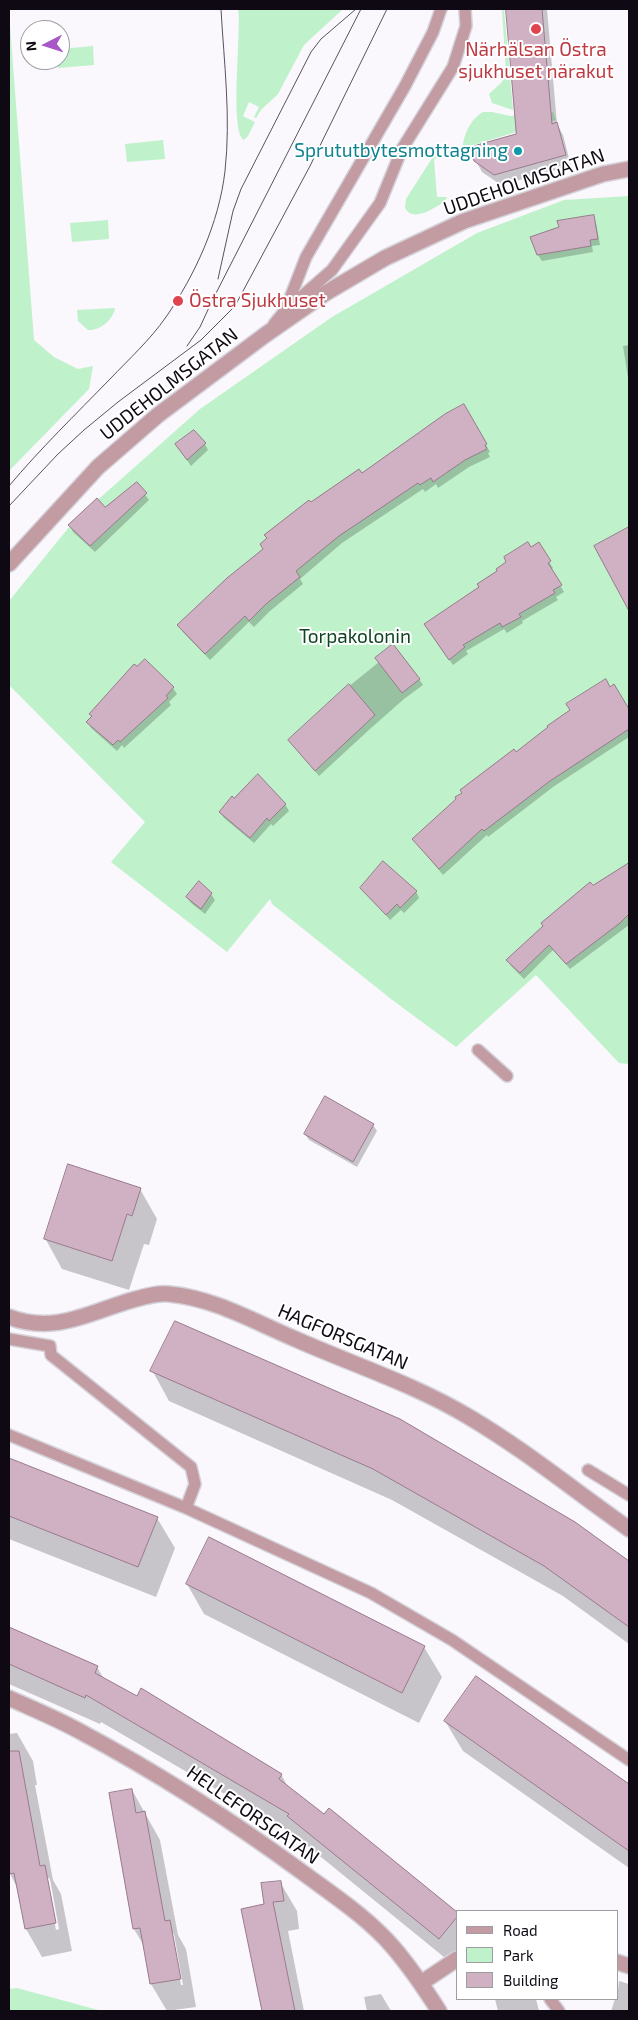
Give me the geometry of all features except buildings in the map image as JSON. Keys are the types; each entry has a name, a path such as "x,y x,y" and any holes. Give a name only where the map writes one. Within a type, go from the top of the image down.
{"street":[{"name":"UDDEHOLMSGATAN","path":"9,564 98,467 158,415 265,335 324,294 385,258 464,221 603,174 629,169"},
{"name":"HAGFORSGATAN","path":"9,1317 36,1323 55,1324 74,1320 129,1301 153,1295 168,1294 209,1302 414,1390 467,1416 504,1439 629,1529"},
{"name":"HELLEFORSGATAN","path":"9,1698 80,1731 148,1769 187,1792 260,1841 358,1914 392,1946 421,1983 439,2011"},
{"path":"421,1983 456,1960"}],"lane":[{"path":"284,312 306,257 398,100 433,32 441,9"},
{"path":"265,335 284,312 332,270 380,203 402,149 453,67 466,26 465,9"},
{"path":"478,1050 507,1076"},
{"path":"9,1339 50,1346 51,1355 191,1467 195,1484 186,1508"},
{"path":"9,1435 186,1508 372,1593 452,1640 629,1760"},
{"path":"588,1470 629,1495"},
{"path":"551,2000 559,2011"}],"green space":[{"path":"238,9 343,9 304,45 278,94 261,110 256,118 254,117 259,107 249,102 243,116 255,122 244,140 240,133 237,119"},
{"path":"502,9 504,9 513,110 492,103 489,94 502,82 506,74"},
{"path":"9,12 34,340 54,357 78,369 93,366 89,389 9,471"},
{"path":"93,46 94,65 70,67 70,48"},
{"path":"483,112 510,116 553,112 556,120 470,146 472,158 463,160 462,154 466,133 477,116"},
{"path":"163,140 165,159 127,162 125,144"},
{"path":"440,151 442,157 434,159 437,197 447,197 445,201 424,213 413,214 405,208 406,199 436,152"},
{"name":"Torpakolonin","path":"629,196 629,1064 619,1063 536,975 456,1047 391,999 272,904 270,899 227,952 111,862 145,822 9,685 9,601 74,521 200,409 332,317 477,233 564,200"},
{"path":"108,220 109,239 72,242 70,223"},
{"path":"115,308 112,317 97,329 88,330 78,321 77,310"},
{"path":"17,1988 102,2011 9,2011 9,1989"}],"tram line":[{"path":"9,486 153,334 177,301 196,266 217,210 222,190 227,151 226,90 221,9"},
{"path":"218,279 233,211 241,189 311,52 321,39 356,9"},
{"path":"187,346 200,327 361,9"},
{"path":"9,506 58,454 84,430 201,340 235,306 310,166 387,9"}],"place":[{"name":"Närhälsan Östra sjukhuset närakut","path":"536,29"},
{"name":"Sprututbytesmottagning","path":"518,151"},
{"name":"Östra Sjukhuset","path":"178,301"}]}
